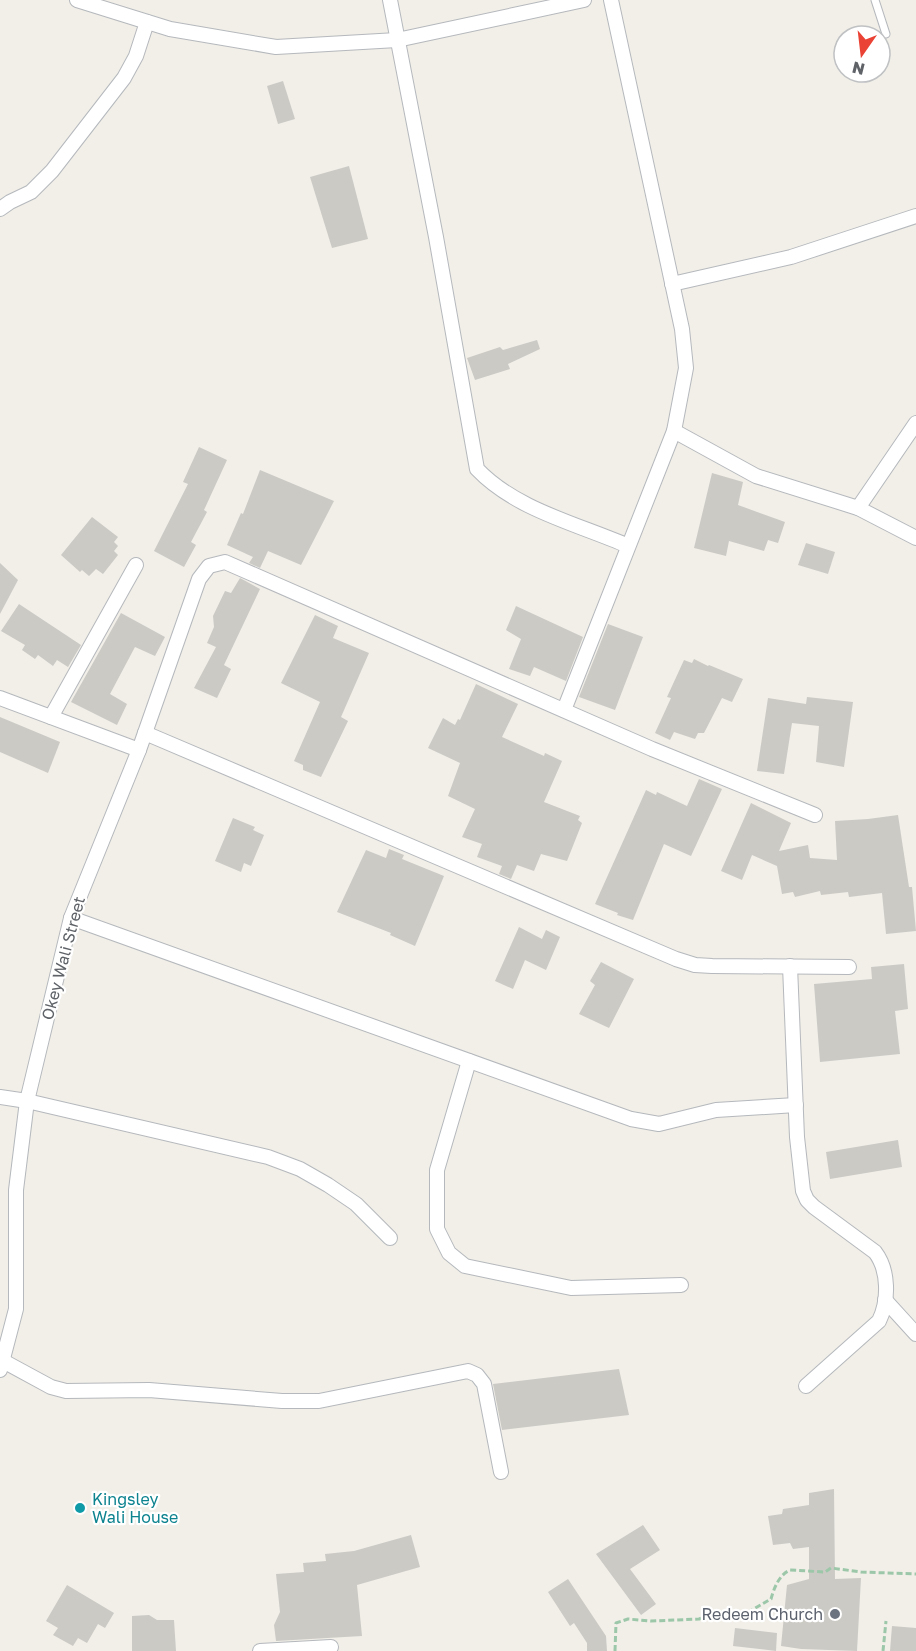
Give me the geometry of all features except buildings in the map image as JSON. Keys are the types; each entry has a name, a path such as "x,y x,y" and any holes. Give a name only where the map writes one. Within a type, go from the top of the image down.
{"street":[{"path":"77,0 170,29 276,47 397,40 583,0"},
{"path":"390,0 436,237 477,469 489,482 536,509 628,546"},
{"path":"610,0 682,329 686,368 674,431 564,710 652,749 815,815"},
{"path":"0,209 10,201 31,192 51,171 124,78 136,56 147,22"},
{"path":"672,284 791,257 916,216"},
{"path":"858,508 916,423"},
{"path":"674,431 756,476 858,508 916,538"},
{"name":"Okey Wali Street","path":"1,1366 16,1309 16,1190 27,1101 71,918 139,750 199,579 208,566 225,562 564,710"},
{"path":"51,717 136,565"},
{"path":"0,698 139,750"},
{"path":"145,733 676,959 704,966 849,967"},
{"path":"71,918 632,1119 659,1124 716,1110 796,1105"},
{"path":"790,966 802,1191 814,1207 875,1252 884,1270 885,1300 879,1321 806,1386"},
{"path":"469,1061 437,1170 437,1229 448,1253 465,1266 572,1288 681,1285"},
{"path":"0,1096 268,1157 300,1169 356,1204 390,1238"},
{"path":"885,1300 916,1334"},
{"path":"1,1366 66,1391 149,1390 282,1401 319,1401 468,1371 477,1375 484,1384 501,1472"},
{"path":"260,1651 331,1647"}],"lane":[{"path":"875,0 883,24"}],"path":[{"path":"615,1651 616,1623 627,1619 651,1621 699,1619 718,1612 745,1614 771,1599 774,1588 790,1570 825,1572 831,1568 861,1572 916,1574"},
{"path":"883,1651 886,1621"}],"place":[{"name":"Kingsley Wali House","path":"80,1508"},
{"name":"Redeem Church","path":"835,1614"}]}
